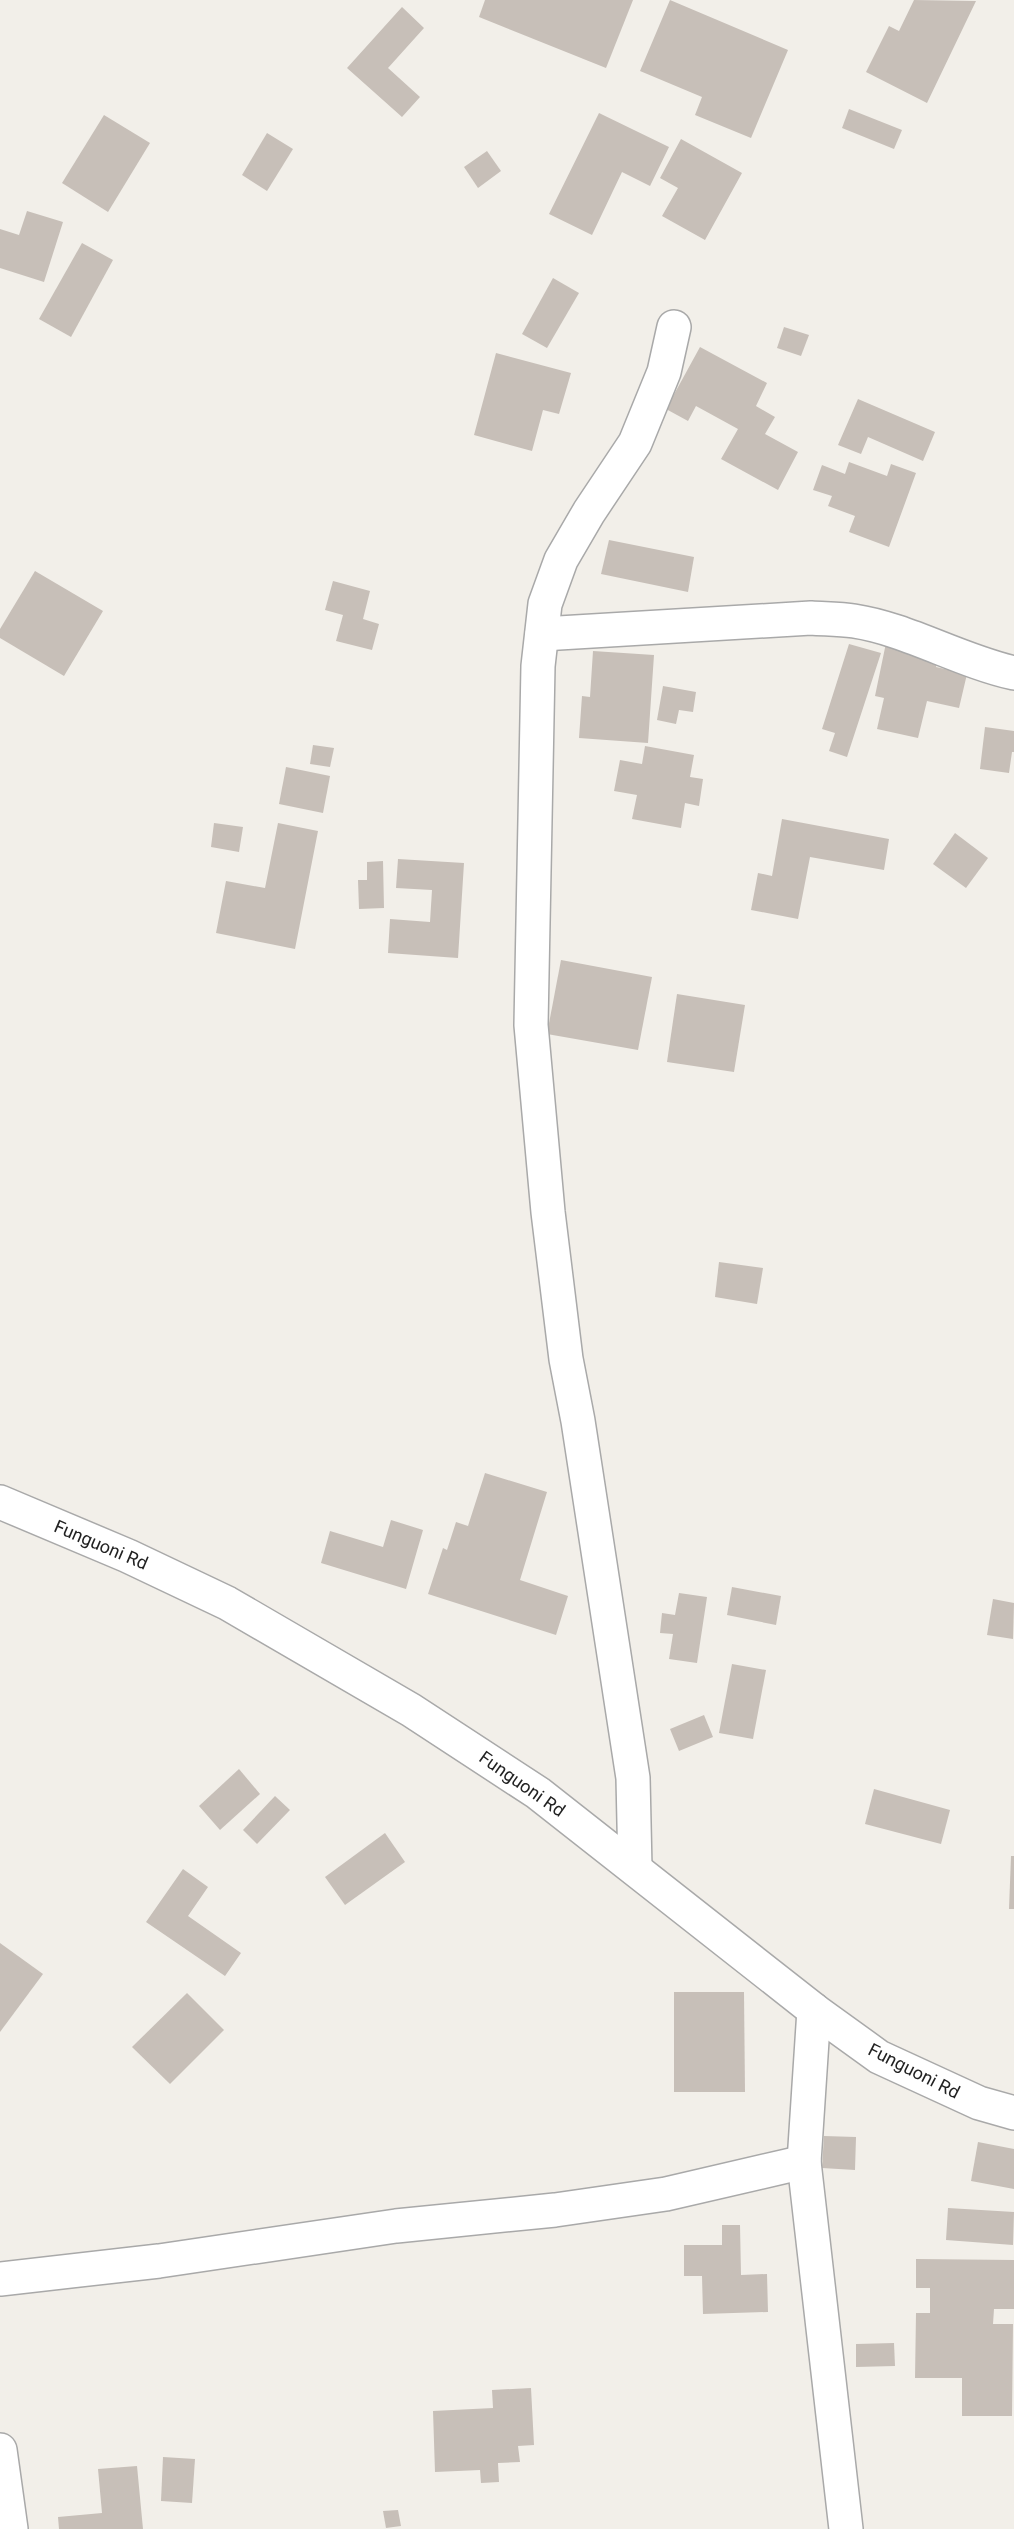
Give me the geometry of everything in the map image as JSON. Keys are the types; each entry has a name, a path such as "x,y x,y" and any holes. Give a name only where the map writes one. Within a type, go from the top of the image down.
{"street":[{"path":"635,1868 633,1778 578,1421 566,1359 548,1212 531,1025 538,666 545,604 561,560 589,512 635,443 664,372 674,327"},
{"path":"542,634 812,618 855,621 1014,673"},
{"name":"Funguoni Rd","path":"0,1502 128,1556 227,1603 411,1710 519,1780 635,1868 814,2010 879,2057 980,2103 1014,2112"},
{"path":"814,2010 804,2162 846,2529"},
{"path":"0,2278 159,2261 396,2226 555,2210 666,2194 804,2162"},
{"path":"0,2450 11,2529"}],"building":[{"path":"485,0 633,0 606,68 479,17"},
{"path":"670,0 788,50 751,138 695,115 702,97 640,71"},
{"path":"914,0 976,1 927,103 866,72 889,26 899,31"},
{"path":"402,7 424,28 388,68 420,97 402,117 347,68"},
{"path":"849,109 902,130 894,149 842,128"},
{"path":"599,113 669,147 650,186 622,172 592,235 549,214"},
{"path":"104,115 150,143 108,212 62,183"},
{"path":"267,133 293,149 267,191 242,175"},
{"path":"681,139 742,173 705,240 662,216 678,188 660,178"},
{"path":"487,151 501,171 478,188 464,167"},
{"path":"27,211 63,222 44,282 0,268 0,229 19,235"},
{"path":"82,243 113,260 71,337 39,319"},
{"path":"553,278 579,293 547,348 522,334"},
{"path":"784,327 809,335 801,356 777,348"},
{"path":"700,347 767,383 756,406 775,417 765,434 798,452 778,490 721,459 738,429 696,406 688,421 666,409"},
{"path":"496,353 571,373 559,414 543,410 532,451 474,435"},
{"path":"858,399 935,432 923,461 868,437 861,454 838,445"},
{"path":"849,462 887,476 891,464 916,473 889,547 849,532 855,516 828,506 832,496 813,490 822,465 845,474"},
{"path":"609,540 694,557 688,592 601,574"},
{"path":"35,571 103,611 64,676 0,638 0,629"},
{"path":"333,581 370,591 363,619 379,624 372,650 336,641 343,615 325,610"},
{"path":"886,643 939,655 936,667 967,674 959,708 927,701 918,738 877,729 884,698 875,696"},
{"path":"849,644 881,653 847,757 829,751 835,733 822,729"},
{"path":"593,651 654,655 648,743 579,738 582,696 590,697"},
{"path":"663,686 696,692 693,712 679,710 676,724 657,720"},
{"path":"985,727 1014,731 1014,752 1012,752 1009,773 980,769"},
{"path":"313,745 334,748 330,767 310,764"},
{"path":"645,746 694,755 690,777 703,779 699,806 685,803 681,828 632,819 637,795 614,791 620,760 642,764"},
{"path":"286,767 330,776 323,813 279,804"},
{"path":"782,819 889,839 884,870 810,857 798,919 751,910 758,873 772,876"},
{"path":"214,823 243,827 239,852 211,847"},
{"path":"278,823 318,831 295,949 216,933 226,881 265,888"},
{"path":"955,833 988,858 966,888 933,864"},
{"path":"398,859 464,863 458,958 388,953 390,919 430,922 432,890 396,888"},
{"path":"383,861 384,908 359,909 358,880 367,880 367,862"},
{"path":"561,960 652,977 638,1050 547,1034"},
{"path":"677,994 745,1005 734,1072 667,1062"},
{"path":"719,1262 763,1268 757,1304 715,1297"},
{"path":"485,1473 547,1492 520,1580 568,1596 556,1635 428,1594 443,1548 447,1550 456,1522 468,1526"},
{"path":"391,1520 423,1530 406,1589 321,1563 330,1531 383,1547"},
{"path":"732,1587 781,1596 776,1625 727,1615"},
{"path":"679,1593 707,1597 697,1663 669,1659 673,1634 660,1633 662,1613 675,1615"},
{"path":"993,1599 1014,1603 1013,1639 987,1635"},
{"path":"732,1664 766,1670 753,1739 719,1733"},
{"path":"704,1715 713,1737 679,1751 670,1729"},
{"path":"239,1769 260,1794 220,1830 199,1806"},
{"path":"874,1789 950,1810 941,1844 865,1824"},
{"path":"275,1796 290,1810 257,1844 243,1830"},
{"path":"385,1833 405,1862 345,1905 325,1877"},
{"path":"1011,1856 1014,1856 1014,1909 1009,1909"},
{"path":"183,1869 208,1887 188,1916 241,1953 225,1976 146,1922"},
{"path":"0,1943 43,1974 0,2032"},
{"path":"674,1992 744,1992 745,2092 674,2092"},
{"path":"187,1993 224,2030 170,2084 132,2047"},
{"path":"824,2136 856,2137 855,2170 822,2168"},
{"path":"978,2142 1014,2149 1014,2189 971,2181"},
{"path":"948,2208 1014,2212 1013,2245 946,2240"},
{"path":"722,2225 740,2225 741,2275 767,2274 768,2312 703,2314 702,2276 684,2276 684,2245 722,2245"},
{"path":"916,2259 1014,2260 1014,2309 994,2309 993,2324 1013,2324 1012,2416 962,2416 962,2378 915,2378 916,2313 930,2313 930,2288 916,2288"},
{"path":"894,2343 895,2366 856,2367 856,2344"},
{"path":"531,2388 534,2445 518,2446 520,2462 498,2463 499,2482 481,2483 480,2470 435,2472 433,2411 493,2408 492,2390"},
{"path":"163,2457 195,2459 192,2503 161,2501"},
{"path":"137,2466 143,2529 59,2529 58,2517 102,2513 98,2469"},
{"path":"398,2510 401,2526 386,2528 383,2511"}]}
